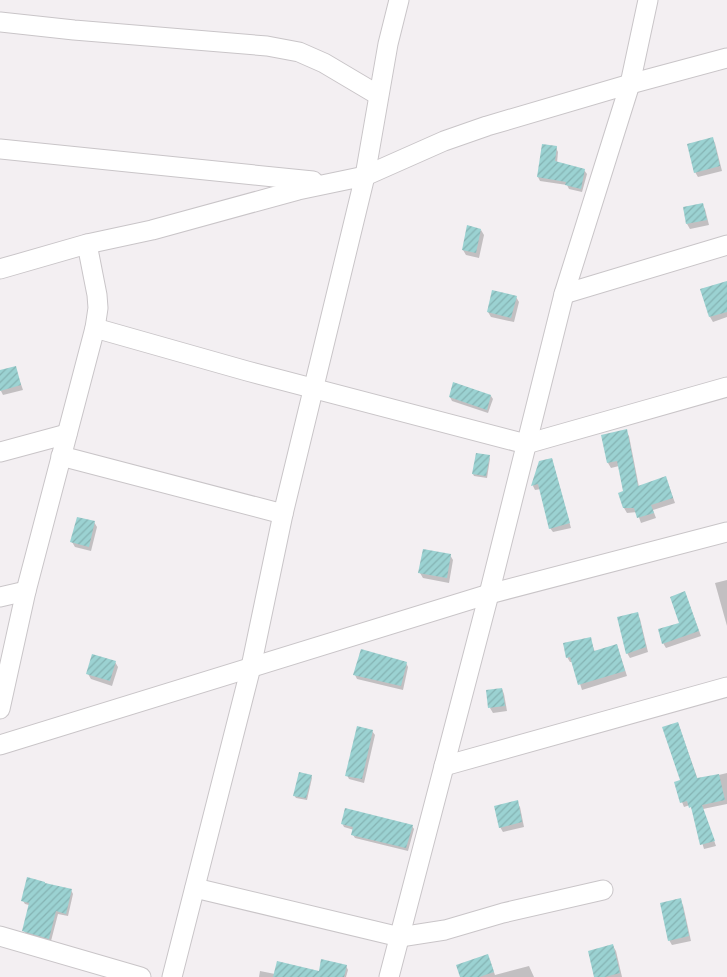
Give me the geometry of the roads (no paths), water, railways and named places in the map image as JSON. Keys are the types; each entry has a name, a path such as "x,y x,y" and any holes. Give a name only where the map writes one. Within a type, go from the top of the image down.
{"street":[{"path":"172,977 251,667 284,514 365,176 378,96 399,0"},
{"path":"389,977 489,594 564,294 630,84 648,0"},
{"path":"0,22 267,46 299,52 324,62 378,96"},
{"path":"0,268 87,244 152,230 298,190 365,176 444,141 487,126 727,58"},
{"path":"0,149 331,183"},
{"path":"0,709 26,591 95,328 98,308 97,294 87,244"},
{"path":"564,294 727,245"},
{"path":"95,328 315,389 526,444 727,387"},
{"path":"0,452 67,434"},
{"path":"60,456 284,514"},
{"path":"0,745 489,594 727,532"},
{"path":"0,597 26,591"},
{"path":"444,766 727,687"},
{"path":"195,888 400,937 445,930 503,913 603,890"},
{"path":"0,936 141,977"}]}
